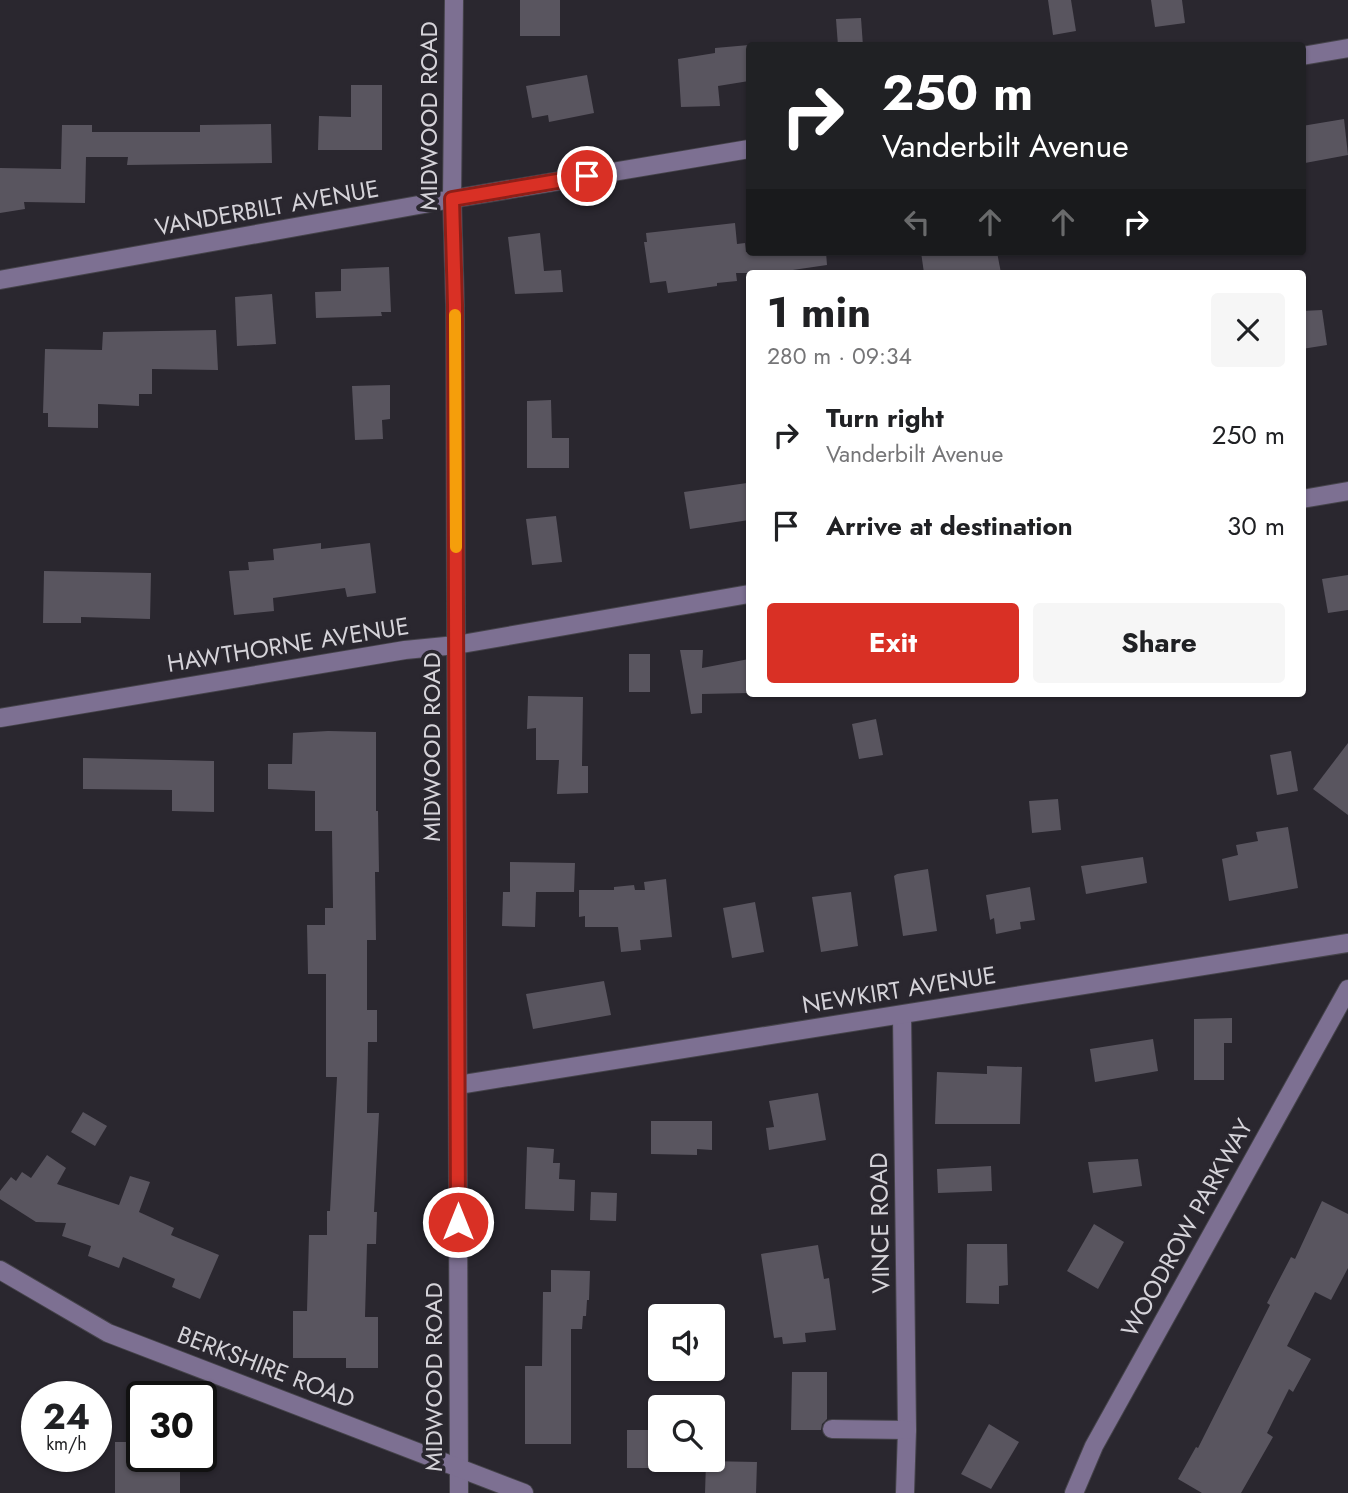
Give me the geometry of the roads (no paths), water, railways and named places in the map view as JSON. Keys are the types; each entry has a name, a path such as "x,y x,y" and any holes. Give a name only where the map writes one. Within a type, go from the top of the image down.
{"street":[{"name":"MIDWOOD ROAD","path":"454,0 452,199 455,305 459,1493"},
{"path":"1306,55 1348,48"},
{"name":"VANDERBILT AVENUE","path":"0,280 746,150"},
{"path":"1306,498 1348,491"},
{"name":"HAWTHORNE AVENUE","path":"0,718 405,650 456,645 746,595"},
{"name":"NEWKIRT AVENUE","path":"458,1085 1348,943"},
{"name":"WOODROW PARKWAY","path":"1074,1493 1094,1446 1348,989"},
{"name":"VINCE ROAD","path":"902,1015 905,1493"},
{"name":"BERKSHIRE ROAD","path":"0,1270 108,1333 524,1493"},
{"path":"832,1429 906,1430"}]}
